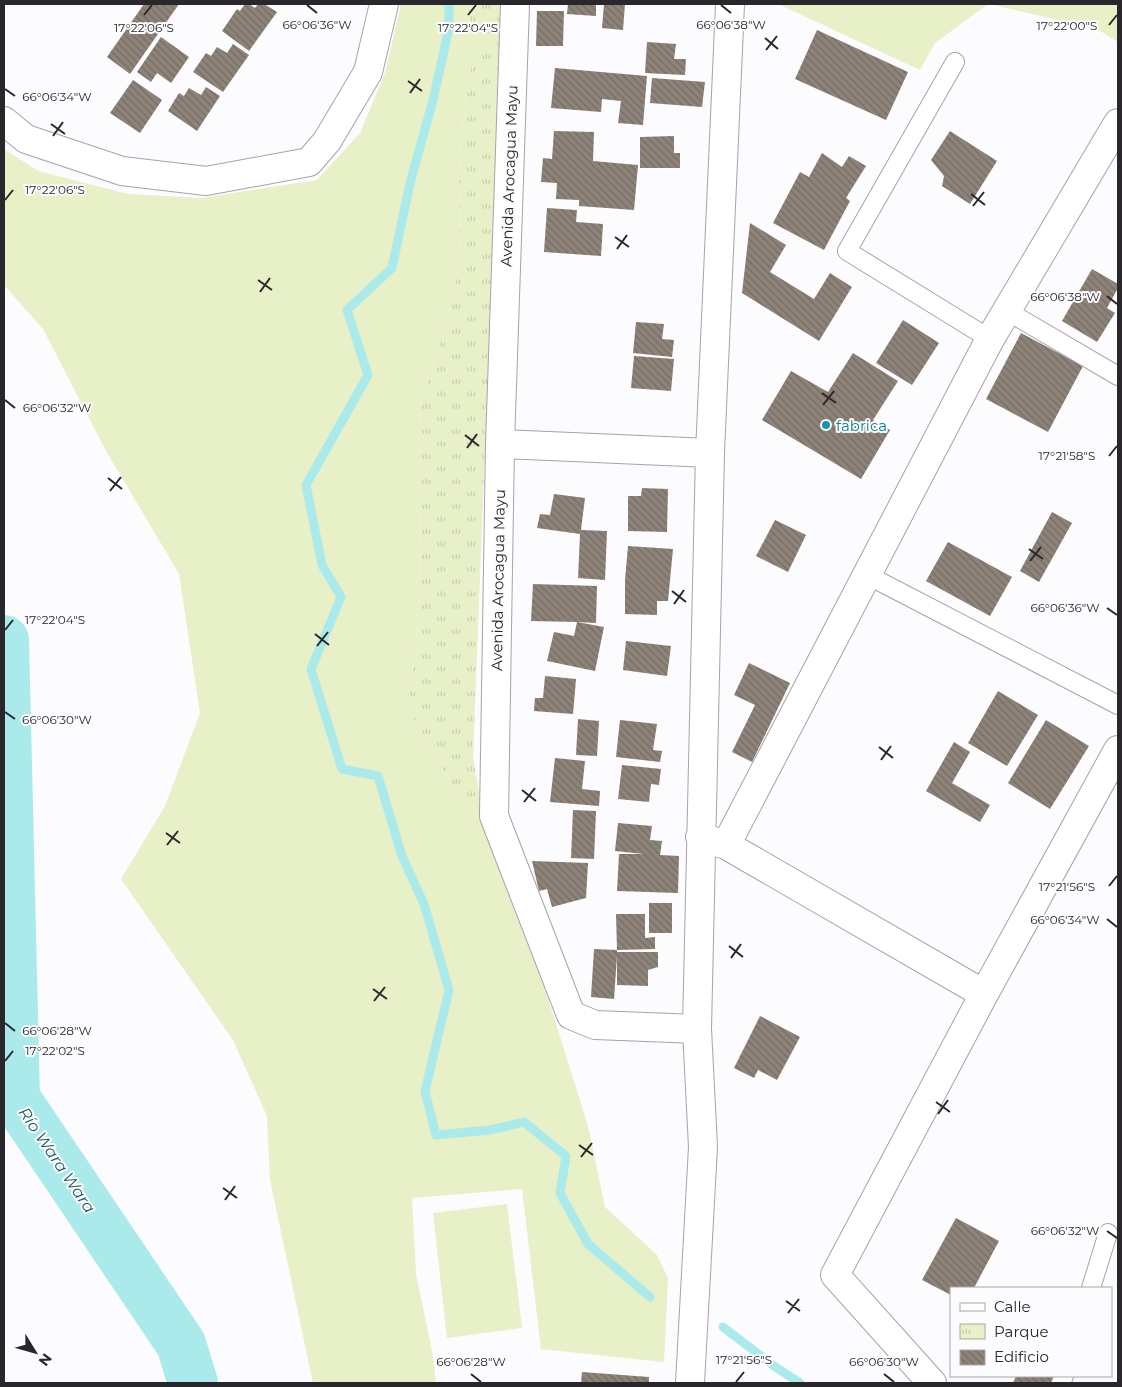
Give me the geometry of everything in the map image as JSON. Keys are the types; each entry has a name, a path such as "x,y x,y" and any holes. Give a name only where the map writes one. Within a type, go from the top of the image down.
{"street":[{"path":"4,121 26,138 122,171 206,181 309,162 327,141 368,72 384,4"},
{"name":"Avenida Arocagua Mayu","path":"515,4 500,444 494,816 571,1015 595,1025 697,1029"},
{"path":"690,1383 703,1147 697,1029 710,453 730,4"},
{"path":"726,845 990,339 1118,123"},
{"path":"500,444 710,453"},
{"path":"932,1383 834,1275 984,994 1118,750"},
{"path":"700,837 726,845 984,994"}],"lane":[{"path":"955,62 847,250 990,339"},
{"path":"1007,311 1118,376"},
{"path":"867,575 1118,705"},
{"path":"1091,1287 1108,1233"}],"green space":[{"path":"401,4 465,4 476,41 463,117 459,170 460,264 442,338 420,405 418,456 420,552 417,639 407,707 447,777 484,819 541,976 588,1126 605,1207 657,1255 668,1278 664,1362 541,1349 522,1189 412,1198 416,1274 433,1356 436,1383 313,1383 270,1180 267,1116 233,1040 121,879 165,806 200,713 179,574 105,449 43,329 4,285 4,149 38,171 128,194 201,198 317,180 360,133 385,73"},
{"path":"465,4 502,4 473,758 484,819 447,777 407,707 417,639 420,552 418,456 420,405 442,338 460,264 459,170 463,117 476,41"},
{"path":"778,4 988,4 935,43 920,70"},
{"path":"989,4 1118,4 1118,42 1097,29"},
{"path":"507,1204 522,1328 447,1338 433,1213"}],"building":[{"path":"144,4 179,4 130,74 107,57"},
{"path":"245,4 255,8 258,4 264,4 277,12 249,51 222,31 237,9 240,11"},
{"path":"568,4 596,4 596,16 567,14"},
{"path":"604,4 625,4 623,30 602,28"},
{"path":"537,11 564,11 563,46 536,46"},
{"path":"817,30 908,72 886,120 795,79"},
{"path":"161,37 189,57 171,83 157,73 151,82 137,72"},
{"path":"647,42 676,44 674,59 686,59 685,75 645,73"},
{"path":"233,44 249,55 223,92 193,72 206,53 211,56 217,47 227,53"},
{"path":"555,68 647,76 643,125 618,123 621,101 602,99 601,112 551,108"},
{"path":"652,78 705,82 702,107 650,103"},
{"path":"133,80 162,100 140,133 110,113"},
{"path":"206,87 220,96 197,131 168,111 179,93 184,96 189,88 201,95"},
{"path":"554,131 594,132 593,161 638,165 634,210 579,206 579,200 556,199 557,183 541,182 543,158 552,159"},
{"path":"950,131 997,161 970,204 942,186 944,176 931,160"},
{"path":"674,136 674,153 680,153 680,168 640,168 640,137"},
{"path":"822,153 842,167 849,156 866,166 846,198 850,201 824,250 773,223 800,172 809,177"},
{"path":"547,208 577,210 576,222 603,224 601,256 544,252"},
{"path":"750,223 786,245 770,272 814,299 830,273 852,287 819,341 742,293"},
{"path":"1092,269 1118,284 1118,288 1107,308 1115,313 1097,342 1062,321"},
{"path":"903,320 939,343 912,385 876,363"},
{"path":"636,322 664,324 662,339 674,340 672,357 633,353"},
{"path":"1021,333 1083,366 1048,432 986,399"},
{"name":"fabrica","path":"853,353 898,381 873,420 890,430 861,479 762,420 791,371 828,392"},
{"path":"634,356 674,359 671,391 631,388"},
{"path":"642,488 668,489 667,532 628,531 628,496 641,496"},
{"path":"554,494 585,498 581,530 607,531 605,580 578,578 580,534 537,528 540,514 550,515"},
{"path":"1052,512 1072,523 1039,582 1020,571"},
{"path":"775,520 806,535 788,572 756,556"},
{"path":"948,542 1012,577 990,616 926,581"},
{"path":"628,546 673,549 668,601 657,601 657,615 625,614"},
{"path":"533,584 597,586 596,623 531,621"},
{"path":"577,622 604,627 595,671 547,661 554,632 574,636"},
{"path":"626,641 671,646 667,676 623,670"},
{"path":"749,663 790,683 752,762 732,752 755,705 734,695"},
{"path":"545,676 576,679 573,714 534,711 535,698 543,698"},
{"path":"998,691 1038,715 1007,766 968,743"},
{"path":"578,719 599,721 597,756 576,755"},
{"path":"620,720 657,724 653,750 662,751 660,762 616,757"},
{"path":"1046,720 1089,746 1050,809 1008,783"},
{"path":"954,742 970,752 952,783 990,805 980,822 926,791"},
{"path":"555,758 585,761 582,789 600,791 599,806 550,802"},
{"path":"622,765 661,769 659,785 651,784 649,802 618,799"},
{"path":"573,810 596,811 594,859 571,858"},
{"path":"618,823 652,826 650,840 662,841 660,855 679,856 678,893 617,891 619,854 644,854 615,851"},
{"path":"532,861 588,863 586,898 552,907 547,889 539,891"},
{"path":"649,903 672,903 672,933 649,933"},
{"path":"616,914 645,914 645,938 655,937 655,949 617,950"},
{"path":"594,949 617,950 617,952 658,952 658,967 648,970 648,986 617,985 617,956 614,999 591,997"},
{"path":"760,1016 800,1037 777,1080 758,1070 754,1078 734,1068"},
{"path":"956,1218 999,1241 975,1287 950,1287 950,1294 922,1280"},
{"path":"582,1372 649,1377 649,1383 581,1383"},
{"path":"1016,1377 1061,1377 1058,1383 1013,1383"}],"waterway":[{"path":"449,4 449,28 433,100 410,183 392,268 347,310 368,375 306,485 322,565 341,597 311,669 342,769 378,776 402,856 424,904 449,990 425,1091 436,1135 490,1130 524,1122 566,1156 560,1193 588,1244 650,1297"},
{"name":"Río Wara Wara","path":"4,640 15,1098 181,1344 193,1383"},
{"path":"723,1327 774,1366 800,1383"}],"place":[{"name":"fabrica","path":"826,425"}]}
